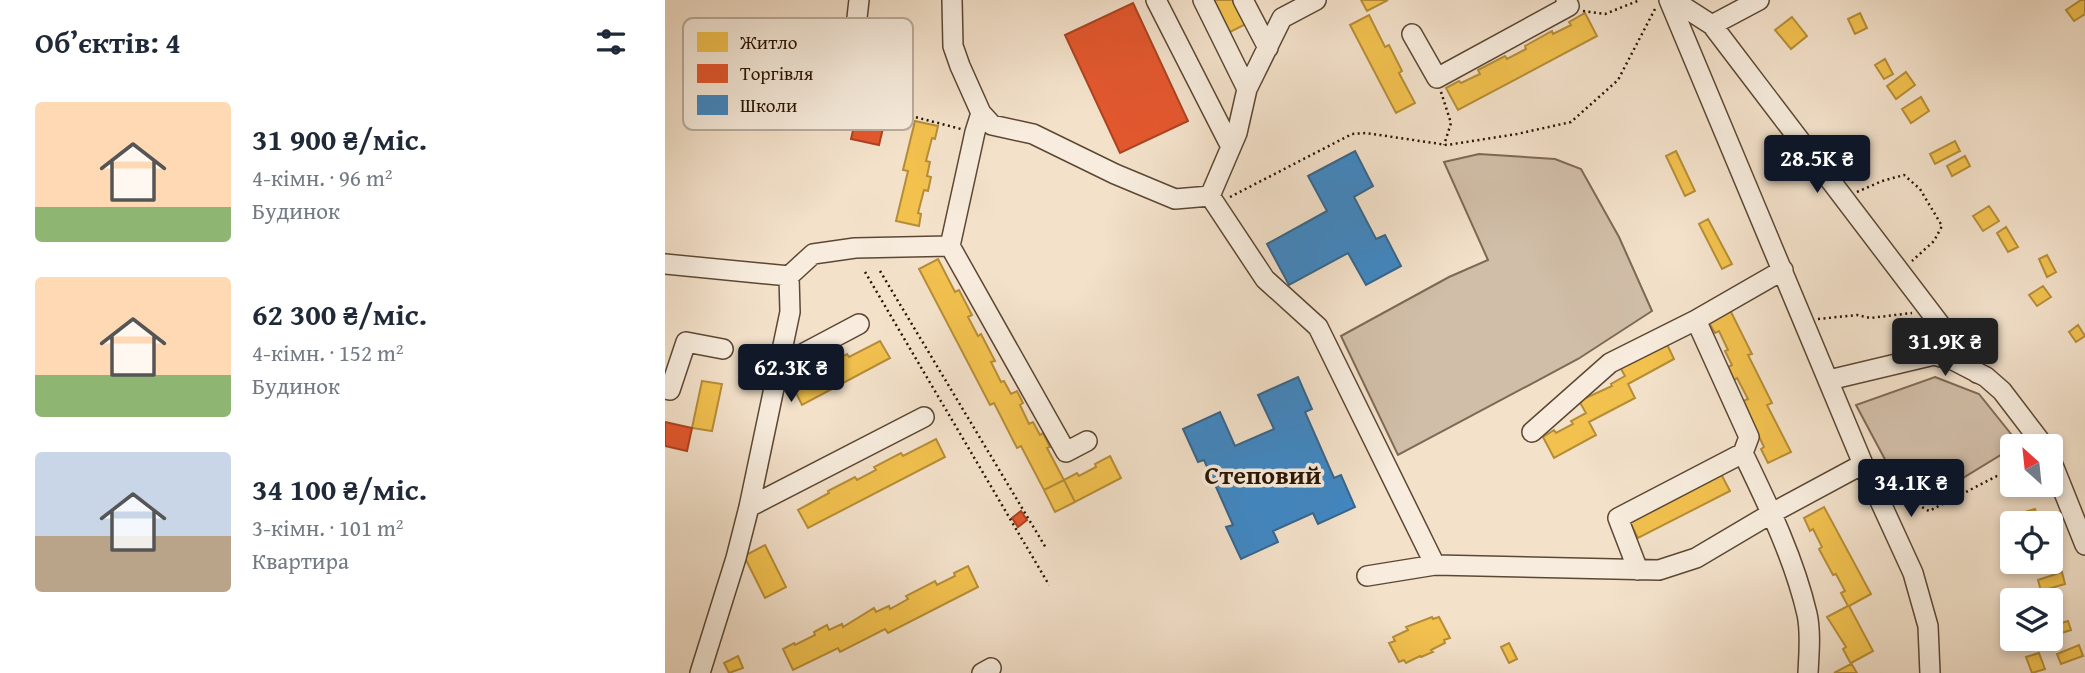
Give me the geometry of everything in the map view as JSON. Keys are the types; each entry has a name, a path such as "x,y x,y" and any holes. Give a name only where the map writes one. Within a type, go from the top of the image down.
{"street":[{"path":"857,18 859,0"},
{"path":"952,0 953,46 981,113 992,125 1033,134 1115,174 1175,199 1210,196"},
{"path":"1156,0 1234,140"},
{"path":"1164,0 1234,140"},
{"path":"1203,0 1247,89"},
{"path":"1243,0 1268,48"},
{"path":"1210,196 1234,140 1247,89 1282,18 1315,0"},
{"path":"1671,0 1712,25 1977,373"},
{"path":"1671,0 1863,464 1913,573 1928,626 1930,673"},
{"path":"1712,25 1759,0"},
{"path":"1412,34 1437,78 1565,4"},
{"path":"981,113 950,246 1066,452 1087,441"},
{"path":"1210,196 1265,279 1318,327 1435,565"},
{"path":"665,264 789,276 813,254 855,248 950,246"},
{"path":"1532,432 1610,363 1696,320 1783,270"},
{"path":"700,673 749,508 790,312 789,276"},
{"path":"1639,570 1618,518 1743,453 1749,437 1696,320"},
{"path":"778,367 859,324"},
{"path":"665,389 670,390 686,342 723,349"},
{"path":"1829,380 1934,355 1953,360 1986,377 2002,391 2035,434"},
{"path":"749,508 924,417"},
{"path":"1743,453 1772,513 1794,571 1807,616 1808,673"},
{"path":"1367,576 1435,565 1659,570 1696,558 1863,464"},
{"path":"2063,490 2085,545"}],"path":[{"path":"1565,4 1605,13 1640,0"},
{"path":"1210,196 1227,199 1352,134 1366,133 1444,145 1517,134 1571,122 1618,80 1660,0"},
{"path":"1437,78 1451,123 1444,145"},
{"path":"913,117 975,132"},
{"path":"1844,198 1882,181 1904,175 1920,190 1942,226 1934,241 1901,272"},
{"path":"880,271 1046,548"},
{"path":"865,272 1049,585"},
{"path":"1801,313 1817,319 1857,315 1870,318 1929,310"},
{"path":"1877,492 1897,492 1929,511 2000,476"}],"shaded area":[{"path":"1479,154 1555,159 1581,169 1619,237 1652,311 1578,359 1398,455 1341,336 1449,277 1488,260 1444,162"},
{"path":"1935,377 1979,394 2011,434 2000,434 2000,455 1930,498 1897,482 1856,405"}],"building: Житло":[{"path":"1211,0 1237,0 1248,23 1228,33"},
{"path":"1361,0 1388,0 1367,11"},
{"path":"2085,0 2085,14 2074,21 2066,10"},
{"path":"1585,13 1597,36 1458,110 1446,88 1480,74 1478,70 1526,49 1525,46 1552,31 1553,34 1571,25 1569,22"},
{"path":"1860,13 1867,28 1855,34 1848,19"},
{"path":"1369,15 1385,47 1389,45 1402,71 1399,73 1415,103 1396,113 1350,25"},
{"path":"1792,17 1807,36 1791,49 1775,30"},
{"path":"1885,59 1893,74 1884,79 1875,65"},
{"path":"1906,72 1915,85 1896,99 1887,86"},
{"path":"1921,97 1929,111 1911,123 1902,109"},
{"path":"915,121 938,126 926,161 930,162 927,176 931,177 928,191 924,190 918,213 921,214 919,226 896,221 908,171 903,170"},
{"path":"1955,141 1960,151 1935,164 1930,154"},
{"path":"1676,151 1695,191 1685,196 1666,156"},
{"path":"1965,156 1970,166 1952,176 1947,166"},
{"path":"1989,206 1999,221 1983,231 1973,216"},
{"path":"1708,219 1732,264 1722,269 1699,224"},
{"path":"2006,227 2018,247 2008,252 1997,233"},
{"path":"2047,255 2056,272 2047,277 2039,259"},
{"path":"938,259 955,292 959,290 972,315 968,317 978,336 981,334 995,361 991,362 1001,382 1004,381 1011,394 1017,391 1029,424 1033,422 1040,435 1043,433 1050,447 1047,448 1064,480 1044,490 1021,446 1017,448 994,403 990,405 919,269"},
{"path":"2043,286 2051,297 2037,306 2029,295"},
{"path":"1730,310 1752,354 1748,355 1772,403 1767,405 1791,452 1768,463 1755,428 1744,416 1749,414 1743,401 1748,399 1728,367 1732,365 1725,351 1728,350 1719,331 1715,333 1708,321"},
{"path":"2078,325 2085,336 2076,342 2069,332"},
{"path":"1665,340 1674,359 1628,384 1635,398 1589,422 1596,435 1554,458 1543,437 1573,424 1571,421 1586,413 1579,401 1612,386 1611,384 1625,376 1618,364"},
{"path":"880,341 890,358 802,405 793,387 824,370 822,367"},
{"path":"702,381 722,384 712,431 692,428"},
{"path":"936,439 945,457 808,528 798,510 855,477 857,480 876,470 874,467 901,453 903,456"},
{"path":"1110,456 1121,478 1075,502 1064,480 1077,473 1079,476"},
{"path":"1720,472 1730,491 1638,538 1628,519"},
{"path":"1064,480 1075,502 1055,512 1044,490"},
{"path":"1824,507 1871,594 1849,606 1873,651 1851,663 1857,673 1834,673 1851,664 1843,649 1846,647 1827,617 1848,606 1841,593 1845,591 1836,574 1833,575 1819,549 1822,547 1813,529 1810,531 1804,518"},
{"path":"765,545 786,587 765,598 744,556"},
{"path":"968,566 978,587 888,633 885,629 840,652 838,648 793,670 783,649 815,635 814,632 827,625 829,630 842,624 843,627 874,608 876,612 889,606 890,609 908,599 906,596 935,581 937,585"},
{"path":"2062,574 2065,584 2040,588 2038,580"},
{"path":"1439,617 1450,638 1431,650 1433,652 1406,663 1404,660 1399,662 1389,643 1395,641 1393,637 1408,630 1406,627"},
{"path":"2068,621 2071,630 2063,633 2063,622"},
{"path":"1509,643 1517,659 1509,663 1501,647"},
{"path":"2079,645 2083,656 2061,664 2057,654"},
{"path":"2039,653 2045,669 2032,673 2026,657"},
{"path":"738,656 743,668 729,673 724,663"}],"building: Торгівля":[{"path":"1133,3 1188,121 1120,153 1065,35"},
{"path":"853,130 883,130 879,145 851,139"},
{"path":"665,422 692,428 687,451 665,446"},
{"path":"1021,511 1027,520 1018,527 1012,518"}],"building: Школи":[{"path":"1355,151 1373,186 1354,197 1376,239 1385,235 1401,266 1366,285 1348,253 1289,285 1267,244 1327,211 1308,176"},
{"path":"1298,377 1312,409 1305,412 1334,478 1341,475 1355,507 1318,524 1313,513 1273,531 1278,542 1241,559 1226,527 1233,525 1204,460 1198,462 1183,429 1220,412 1235,446 1274,429 1258,395"}],"district":[{"name":"Степовий","path":"1263,474"}]}
